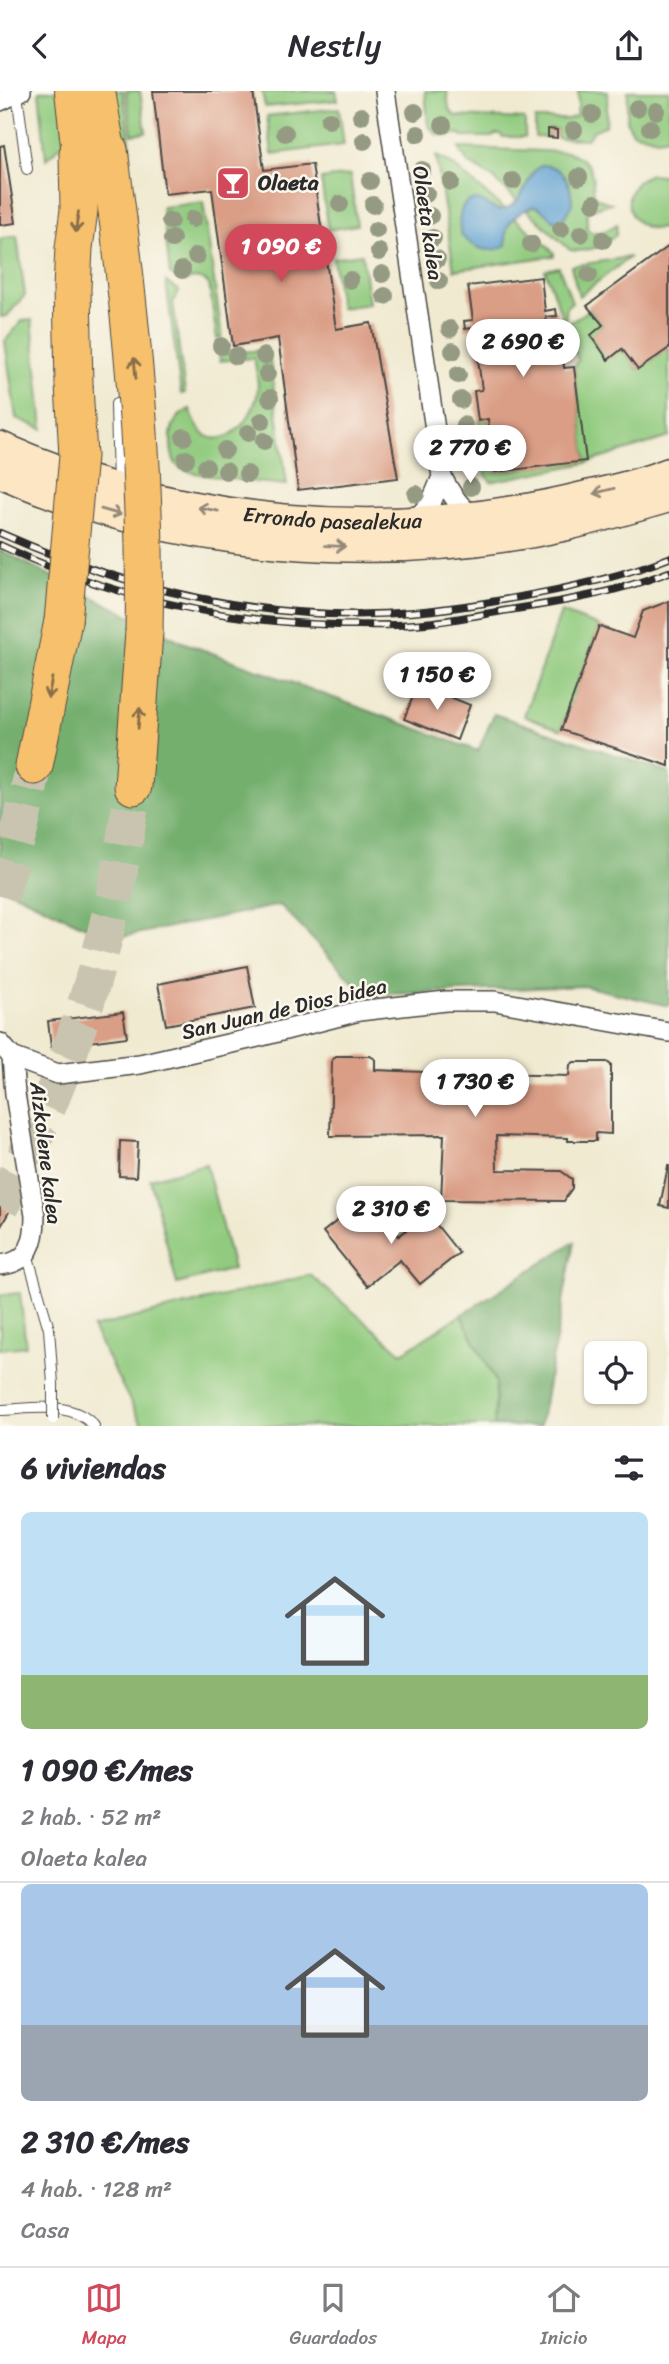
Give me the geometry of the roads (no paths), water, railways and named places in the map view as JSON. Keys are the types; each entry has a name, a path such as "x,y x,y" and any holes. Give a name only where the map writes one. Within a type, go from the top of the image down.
{"highway":[{"path":"34,766 63,621 78,456 72,288 74,248 79,210 94,152"},
{"path":"94,152 128,305 141,438 144,632 133,786"}],"main road":[{"path":"71,91 94,152"},
{"path":"94,152 99,91"},
{"name":"Errondo pasealekua","path":"0,446 64,472 118,489 215,510 276,518 342,522 474,517 558,503 669,472"},
{"name":"Errondo pasealekua","path":"0,474 70,500 169,527 248,540 340,547 453,544 510,536 565,527 669,498"}],"street":[{"name":"Olaeta kalea","path":"386,91 442,477 455,499 474,517"},
{"path":"414,521 431,503 442,477"},
{"name":"San Juan de Dios bidea","path":"6,1050 58,1074 140,1064 359,1011 446,1000 495,1001 669,1032"},
{"name":"Aizkolene kalea","path":"6,1050 35,1216 35,1235 27,1254"},
{"path":"0,1265 11,1264 27,1254"}],"lane":[{"path":"13,95 27,169"},
{"path":"117,404 118,489"},
{"name":"Aizkolene kalea","path":"27,1254 48,1329 53,1423"},
{"path":"0,1410 41,1408 75,1411 86,1417 94,1426"}],"water":[{"path":"544,165 557,169 569,185 572,205 564,218 555,221 534,206 512,220 506,230 506,245 494,250 476,247 461,235 460,218 466,203 476,200 496,209 505,209 517,201 530,177 538,167"}],"tunnel":[{"path":"0,896 20,828 34,766"},
{"path":"0,1207 49,1105 86,1003 114,898 133,786"}],"railway":[{"path":"0,533 49,554 151,587 254,608 307,613 414,612 477,604 593,582 669,558"},
{"path":"0,545 82,579 165,603 251,618 339,625 405,625 461,618 590,595 669,572"}],"place":[{"name":"Olaeta","path":"233,183"}]}
